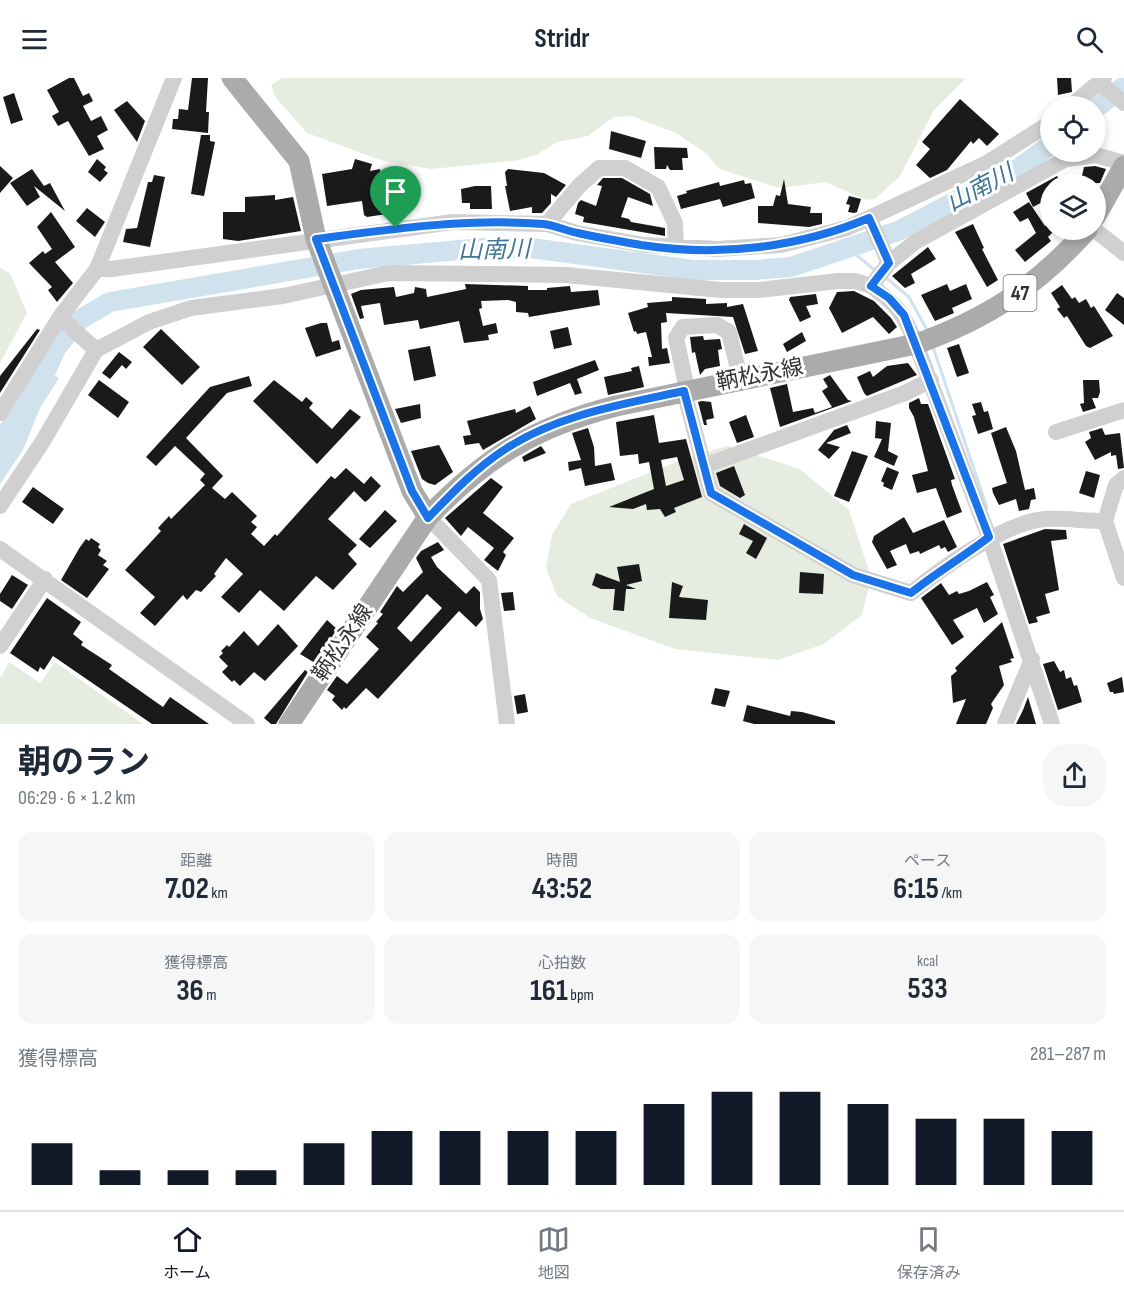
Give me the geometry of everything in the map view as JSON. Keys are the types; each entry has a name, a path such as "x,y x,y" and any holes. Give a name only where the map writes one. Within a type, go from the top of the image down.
{"main road":[{"path":"232,78 299,161 317,241 412,491 428,518"},
{"path":"1106,198 1124,165"},
{"name":"鞆松永線","path":"289,724 428,518 457,488 507,448 575,416 740,378 926,341 977,320 1013,298 1040,278 1077,240"}],"street":[{"path":"0,414 97,268 174,78"},
{"path":"1085,96 1103,83 1124,104"},
{"path":"97,268 111,269 453,222 547,224 577,233 644,245 718,249 781,245 871,222 987,163 1040,129"},
{"path":"0,506 43,441 91,345 191,308 283,296 332,280 389,273 566,275 721,290 759,290 838,280 856,281 881,270 915,242 1066,159 1096,155 1124,165"},
{"path":"547,224 579,186 599,168 625,168 658,187 675,223 676,247"},
{"path":"871,222 889,298 926,341 931,380 994,536 1052,724"},
{"path":"1106,239 1124,253"},
{"path":"62,319 91,345"},
{"path":"740,378 729,332 717,324 683,327 676,338 685,380 684,391 711,493 853,575 911,593 939,570 956,562 994,536 1042,519 1104,521"},
{"path":"704,466 904,393 931,380"},
{"path":"1056,432 1124,410"},
{"path":"1124,478 1116,485 1104,521 1124,578"},
{"path":"428,518 489,580 507,724"},
{"path":"0,549 45,579 225,718 247,724"},
{"path":"0,646 45,579"},
{"path":"1005,724 1032,659"}],"shaded area":[{"path":"282,78 966,78 934,110 900,176 875,199 866,200 826,182 779,188 726,171 718,168 707,154 676,133 632,116 614,117 588,136 557,142 536,155 519,160 431,169 383,161 307,133 276,98 271,85"},
{"path":"0,268 10,273 27,313 0,363"},
{"path":"728,446 800,469 849,510 871,577 862,615 824,644 778,660 675,649 590,618 557,596 546,568 552,535 571,504 689,457"},
{"path":"9,662 40,683 55,662 143,724 0,724 0,678"}],"water":[{"path":"35,363 59,378 40,408 23,450 0,484 0,425"}],"building":[{"path":"69,78 74,78 83,96 89,93 93,101 83,106 91,121 101,116 108,130 97,136 104,149 89,156 68,121 58,126 52,116 59,112 47,90"},
{"path":"192,78 208,78 206,112 209,112 208,133 172,129 173,119 178,119 179,109 188,110"},
{"path":"1057,78 1071,78 1072,92 1058,95"},
{"path":"14,93 23,120 11,124 3,97"},
{"path":"960,99 999,134 987,146 979,138 973,144 971,141 947,170 930,178 916,165 930,149 922,142"},
{"path":"127,101 145,121 137,142 114,110"},
{"path":"611,131 646,141 641,158 609,149"},
{"path":"201,135 210,135 210,141 215,142 204,196 191,194"},
{"path":"654,147 687,148 688,158 682,158 683,170 670,170 667,165 666,169 655,169"},
{"path":"97,159 106,167 104,170 108,173 100,182 88,172"},
{"path":"355,159 372,164 370,171 380,169 387,214 367,217 364,215 362,201 327,206 322,174 352,169"},
{"path":"0,166 13,178 0,193"},
{"path":"1095,166 1106,169 1104,174 1082,174 1084,167"},
{"path":"395,167 404,169 401,183 392,181"},
{"path":"32,169 44,186 50,183 65,211 34,186 40,197 27,206 10,183"},
{"path":"508,169 544,173 566,185 556,197 551,194 551,203 542,213 532,213 532,207 510,211 505,186 507,186 505,172"},
{"path":"154,175 165,177 150,247 123,242 126,229 137,228 148,182 152,182"},
{"path":"603,178 622,178 650,194 653,206 628,197 621,217 631,222 665,228 665,236 583,222 584,217 575,214 578,203 581,200 596,206 602,186 597,185"},
{"path":"784,179 788,204 811,207 810,213 822,213 822,224 809,227 758,223 758,206 773,206 776,195 780,196"},
{"path":"744,180 745,184 751,183 755,198 723,207 720,199 681,209 677,196 687,193 686,191 719,182 720,186"},
{"path":"1040,185 1040,203 1033,207 1026,193"},
{"path":"491,186 492,209 470,209 470,203 462,203 461,189"},
{"path":"275,195 275,200 293,197 301,231 238,241 223,239 223,212 245,212 245,197"},
{"path":"849,196 861,199 857,212 848,212 850,205 846,204"},
{"path":"1029,202 1040,218 1040,240 1051,241 1025,262 1015,250 1036,233 1028,218 1020,222 1013,212"},
{"path":"87,208 105,222 95,237 76,221"},
{"path":"51,212 75,247 55,262 73,283 57,302 48,290 52,287 29,263 43,251 45,254 52,249 37,227"},
{"path":"973,224 984,248 982,249 998,280 987,287 955,232"},
{"path":"928,247 936,259 911,274 915,283 905,288 892,276"},
{"path":"465,284 528,286 528,290 547,290 547,288 570,286 571,292 598,290 600,305 529,317 528,313 516,312 516,302 481,301 482,308 479,309 483,326 496,323 498,333 488,335 489,340 464,343 459,321 420,329 418,320 384,325 380,303 361,306 364,318 360,319 351,294 361,290 394,287 396,297 414,293 415,287 426,289 427,297 466,289"},
{"path":"947,284 950,291 966,284 972,299 952,308 954,313 935,321 921,295"},
{"path":"1062,285 1072,299 1075,297 1079,303 1086,299 1091,308 1094,306 1113,336 1090,348 1086,346 1067,316 1064,318 1057,309 1060,307 1051,293"},
{"path":"854,291 874,301 897,327 889,334 873,317 842,333 829,308 837,292"},
{"path":"1117,293 1124,298 1124,325 1105,310"},
{"path":"816,294 818,304 806,306 811,317 800,322 789,300 790,297"},
{"path":"672,297 706,299 706,304 727,303 727,307 743,304 758,351 745,354 733,317 666,313 667,322 661,323 662,349 667,348 670,363 649,366 648,357 652,357 646,332 637,334 636,331 634,332 628,313 648,307 647,303 672,301"},
{"path":"327,323 332,342 339,340 341,349 316,357 305,328"},
{"path":"568,327 572,345 554,349 550,331"},
{"path":"37,329 40,330 0,393 0,376"},
{"path":"161,329 200,367 182,385 143,347"},
{"path":"802,332 806,341 787,352 783,344"},
{"path":"703,336 704,340 720,339 722,349 718,350 720,366 705,369 700,375 695,352 692,353 690,337"},
{"path":"959,344 969,373 957,377 947,348"},
{"path":"430,346 436,376 414,381 408,350"},
{"path":"119,352 132,362 126,369 122,365 110,379 102,373"},
{"path":"595,360 599,370 577,379 582,393 575,395 570,383 537,396 533,382"},
{"path":"908,363 917,375 867,396 864,393 857,377 870,371 873,377 887,366"},
{"path":"639,366 644,387 608,395 604,377 632,371 631,368"},
{"path":"830,375 848,400 852,401 780,427 770,388 787,384 793,412 813,408 815,413 832,407 822,391 828,387 823,379"},
{"path":"249,376 252,386 227,393 186,438 223,476 212,488 225,499 232,492 257,516 251,522 257,527 251,534 264,546 275,534 277,536 331,476 335,479 346,468 364,484 371,476 381,486 368,500 365,502 354,491 328,519 357,545 348,554 357,564 333,590 316,576 284,611 260,590 239,613 221,597 243,574 226,558 214,574 216,576 201,592 196,590 187,600 183,595 155,626 140,613 155,597 125,570 161,531 158,528 169,516 171,519 205,485 200,480 205,474 175,446 156,466 146,457 210,387"},
{"path":"99,380 129,402 118,418 88,395"},
{"path":"274,380 302,402 306,397 313,403 309,408 332,429 350,409 361,417 317,464 253,401"},
{"path":"1083,380 1099,380 1100,392 1098,398 1092,398 1096,408 1083,412 1080,404 1084,403"},
{"path":"919,398 921,404 928,404 955,479 951,480 952,485 962,512 947,518 936,488 917,493 912,475 928,471 914,417 909,408 909,403"},
{"path":"698,402 711,402 714,418 706,420 707,425 704,425"},
{"path":"981,402 984,412 988,411 993,429 978,434 972,416 976,415 972,404"},
{"path":"420,404 421,418 401,423 395,409"},
{"path":"530,406 536,419 483,450 479,443 465,445 463,436 471,435 467,421 515,409 516,413"},
{"path":"654,415 659,443 686,439 702,497 674,508 676,512 665,517 660,509 647,510 646,504 633,509 609,507 654,489 649,462 639,464 638,454 620,456 616,422","holes":["677,457 684,480 666,486 661,460"]},
{"path":"746,415 754,437 737,443 729,422"},
{"path":"876,421 891,423 888,451 898,456 894,466 874,457 882,439 875,438"},
{"path":"847,425 851,433 826,443 840,447 829,459 818,450 834,430"},
{"path":"1006,427 1016,451 1025,490 1034,488 1036,499 1031,500 1029,509 1019,511 1016,499 999,505 993,493 992,488 1007,483 991,433"},
{"path":"588,428 594,447 595,466 611,463 615,480 585,486 581,468 569,471 568,462 581,460 572,433"},
{"path":"1102,428 1105,435 1120,433 1124,468 1118,469 1116,455 1111,456 1111,452 1095,460 1085,442 1091,438 1089,432"},
{"path":"439,445 453,472 435,485 422,479 411,451"},
{"path":"541,446 546,453 524,462 522,457"},
{"path":"852,451 868,456 849,502 834,496"},
{"path":"734,466 745,495 740,498 720,486 716,473"},
{"path":"887,467 899,472 892,490 883,486 884,483 881,481"},
{"path":"1086,471 1100,475 1094,498 1079,493"},
{"path":"491,478 503,487 483,513 514,538 503,552 506,555 498,571 484,560 494,548 468,527 461,536 445,518"},
{"path":"33,487 64,509 53,524 22,502"},
{"path":"385,510 397,521 370,548 359,539"},
{"path":"904,517 913,533 944,520 957,547 948,552 945,547 941,549 939,545 920,554 919,551 910,554 906,544 890,551 897,565 887,569 872,542 874,536"},
{"path":"744,524 767,538 756,559 746,553 753,541 739,534"},
{"path":"1045,529 1066,530 1067,539 1051,541 1059,590 1045,594 1050,613 1036,617 1038,622 1029,624 1003,544"},
{"path":"91,538 100,544 98,547 101,550 98,555 107,561 103,565 109,569 87,598 61,580 80,547 86,539 89,541"},
{"path":"438,542 444,550 431,557 437,567 466,594 474,586 480,592 480,609 483,619 476,627 459,611 378,699 366,688 346,709 344,707 342,710 332,700 335,696 327,690 337,676 347,684 379,649 366,637 378,623 376,622 383,614 380,612 397,586 403,592 423,572 416,558 421,551","holes":["427,594 442,608 411,642 397,628"]},
{"path":"639,564 642,581 626,585 636,589 626,589 624,611 613,610 615,589 601,589 592,585 596,573 620,582 617,567"},
{"path":"800,572 824,574 823,594 799,593"},
{"path":"12,575 28,585 12,609 0,601 0,594"},
{"path":"672,582 683,586 679,597 708,600 706,620 669,618"},
{"path":"987,582 994,595 990,597 998,614 984,623 977,608 953,620 964,637 952,645 921,598 941,583 949,595 957,591 959,594 969,591"},
{"path":"513,592 515,610 504,611 501,593"},
{"path":"47,598 81,622 73,634 83,642 81,645 112,665 109,669 163,707 170,697 209,724 152,724 53,656 44,670 40,667 38,672 10,653"},
{"path":"327,620 337,629 315,663 300,654"},
{"path":"1002,622 1014,658 1010,659 1012,662 999,666 1004,685 991,704 993,708 986,724 956,724 966,699 953,703 951,676 957,671 955,668"},
{"path":"278,624 298,646 265,681 254,672 240,686 234,680 232,682 222,672 228,666 219,657 223,653 221,651 227,645 229,647 244,631 258,646"},
{"path":"1054,661 1060,672 1064,670 1066,679 1071,677 1074,686 1077,685 1082,702 1058,710 1043,664"},
{"path":"305,670 308,672 276,724 271,724 264,718"},
{"path":"1122,677 1124,692 1114,694 1110,692 1107,683"},
{"path":"715,688 730,691 725,707 711,704"},
{"path":"525,694 528,712 517,714 514,696"},
{"path":"1028,697 1036,724 1016,724 1023,710"},
{"path":"747,705 790,716 791,711 802,712 835,721 835,724 754,724 743,721"}],"waterway":[{"name":"山南川","path":"1106,100 1124,86"},
{"name":"山南川","path":"36,392 57,347 79,320 110,302 359,259 482,248 531,248 693,270 754,270 791,267 898,231 1019,168 1040,152"},
{"path":"848,248 877,272"},
{"path":"885,277 909,297 928,332"},
{"path":"933,347 987,508"}],"route":[{"path":"869,218 889,263 871,286 889,298 904,315 931,380 989,537 956,562 939,570 911,593 853,575 751,514 711,493 684,391 575,416 544,429 507,448 478,470 450,494 428,518 412,491 316,239 396,228 453,222 547,224 577,233 644,245 718,249 781,245 847,228 869,218"}]}
